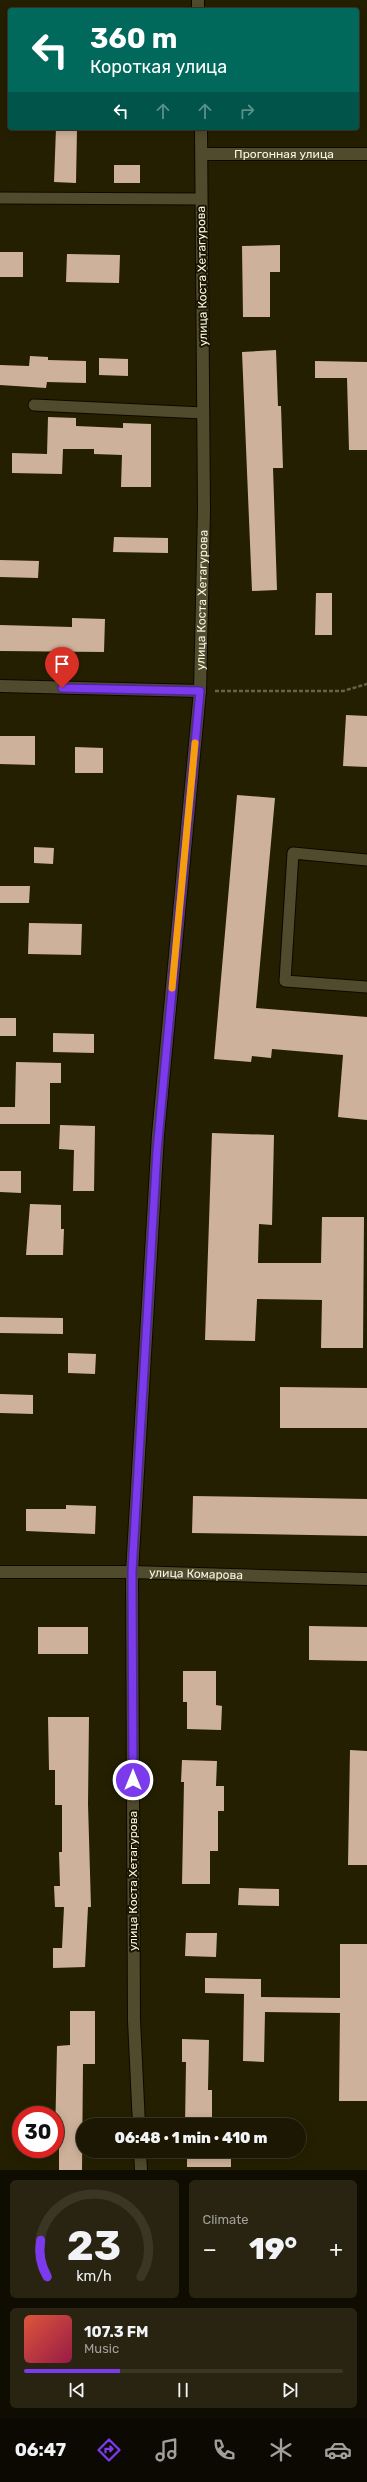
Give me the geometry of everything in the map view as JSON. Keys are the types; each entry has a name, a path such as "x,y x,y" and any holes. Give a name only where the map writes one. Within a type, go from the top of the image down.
{"street":[{"name":"улица Коста Хетагурова","path":"138,2118 134,2012 132,1572 158,1135 200,691 204,510 201,130"},
{"name":"Прогонная улица","path":"202,154 367,154"},
{"path":"0,686 200,691"},
{"name":"улица Комарова","path":"0,1572 132,1572 367,1579"},
{"path":"140,2158 141,2170"}],"lane":[{"path":"0,198 201,199"},
{"path":"34,405 203,413"},
{"path":"367,860 292,852 285,981 367,987"}],"path":[{"path":"200,691 343,691 367,684"}],"building":[{"path":"56,130 77,130 76,183 54,182"},
{"path":"114,165 140,165 140,183 114,183"},
{"path":"280,245 280,272 270,272 270,317 243,317 242,246"},
{"path":"0,252 23,252 23,277 0,277"},
{"path":"67,254 120,255 119,283 66,282"},
{"path":"276,350 278,406 281,406 283,468 273,468 277,590 252,591 242,352"},
{"path":"30,356 48,357 48,360 86,361 86,383 47,382 46,388 0,385 0,365 29,366"},
{"path":"99,358 128,359 128,376 99,375"},
{"path":"315,361 367,362 367,450 349,450 347,378 315,378"},
{"path":"48,417 76,418 76,426 123,428 123,423 151,424 151,487 121,487 122,455 94,454 94,449 63,449 62,474 12,473 12,453 47,454"},
{"path":"114,537 168,538 168,553 113,552"},
{"path":"0,560 39,561 38,578 0,577"},
{"path":"316,593 332,593 332,635 315,635"},
{"path":"72,618 105,619 104,652 0,651 0,625 72,627"},
{"path":"346,715 367,716 367,767 343,766"},
{"path":"0,736 35,736 35,765 0,764"},
{"path":"75,747 103,748 103,773 75,773"},
{"path":"237,795 275,798 256,1008 367,1017 367,1120 338,1117 343,1055 272,1049 271,1058 252,1056 251,1062 214,1059"},
{"path":"34,847 54,848 53,864 34,863"},
{"path":"0,886 30,886 29,903 0,903"},
{"path":"29,923 82,924 81,955 28,954"},
{"path":"0,1018 16,1018 16,1036 0,1036"},
{"path":"53,1033 94,1034 94,1053 53,1052"},
{"path":"16,1062 61,1063 61,1083 50,1083 50,1124 0,1124 0,1107 15,1107"},
{"path":"60,1125 95,1126 94,1191 73,1191 74,1150 59,1149"},
{"path":"212,1133 274,1135 272,1225 259,1224 258,1263 321,1263 322,1217 364,1217 363,1348 321,1348 322,1300 257,1299 255,1341 205,1340"},
{"path":"0,1171 21,1171 21,1193 0,1192"},
{"path":"30,1204 61,1205 61,1229 64,1229 63,1255 26,1255"},
{"path":"0,1317 63,1318 63,1334 0,1333"},
{"path":"68,1353 96,1354 95,1374 68,1373"},
{"path":"280,1387 367,1388 367,1428 280,1428"},
{"path":"0,1394 33,1395 33,1414 0,1413"},
{"path":"193,1496 367,1499 367,1536 192,1533"},
{"path":"66,1505 96,1506 95,1534 26,1531 26,1509 66,1509"},
{"path":"309,1626 367,1627 367,1661 309,1660"},
{"path":"38,1627 88,1627 88,1654 38,1654"},
{"path":"183,1671 216,1671 216,1705 222,1706 221,1730 187,1729 187,1702 183,1702"},
{"path":"48,1717 89,1717 88,1804 91,1907 88,1907 85,1967 53,1968 53,1948 62,1948 64,1907 55,1907 54,1886 60,1886 59,1852 62,1852 62,1805 55,1805 55,1770 49,1770"},
{"path":"350,1750 367,1751 367,1865 348,1865"},
{"path":"182,1760 217,1761 216,1786 224,1786 224,1811 218,1811 218,1851 210,1851 210,1884 182,1884 184,1782 181,1782"},
{"path":"239,1888 279,1889 279,1906 238,1905"},
{"path":"186,1933 217,1933 216,1957 185,1956"},
{"path":"340,1944 367,1944 367,2101 339,2101 340,2013 265,2012 264,2062 243,2061 244,1994 205,1993 205,1978 261,1979 261,1997 340,1998"},
{"path":"70,2011 95,2011 95,2064 83,2064 82,2118 76,2118 76,2158 82,2158 82,2170 59,2170 59,2158 64,2158 64,2106 56,2106 57,2046 70,2045"},
{"path":"182,2039 209,2040 208,2090 212,2090 212,2118 185,2118 186,2062 182,2062"},
{"path":"187,2158 231,2158 231,2167 187,2167"}],"slow traffic":[{"path":"172,988 195,743"}],"route":[{"path":"62,688 200,691 157,1151 132,1572 133,1780"}]}
